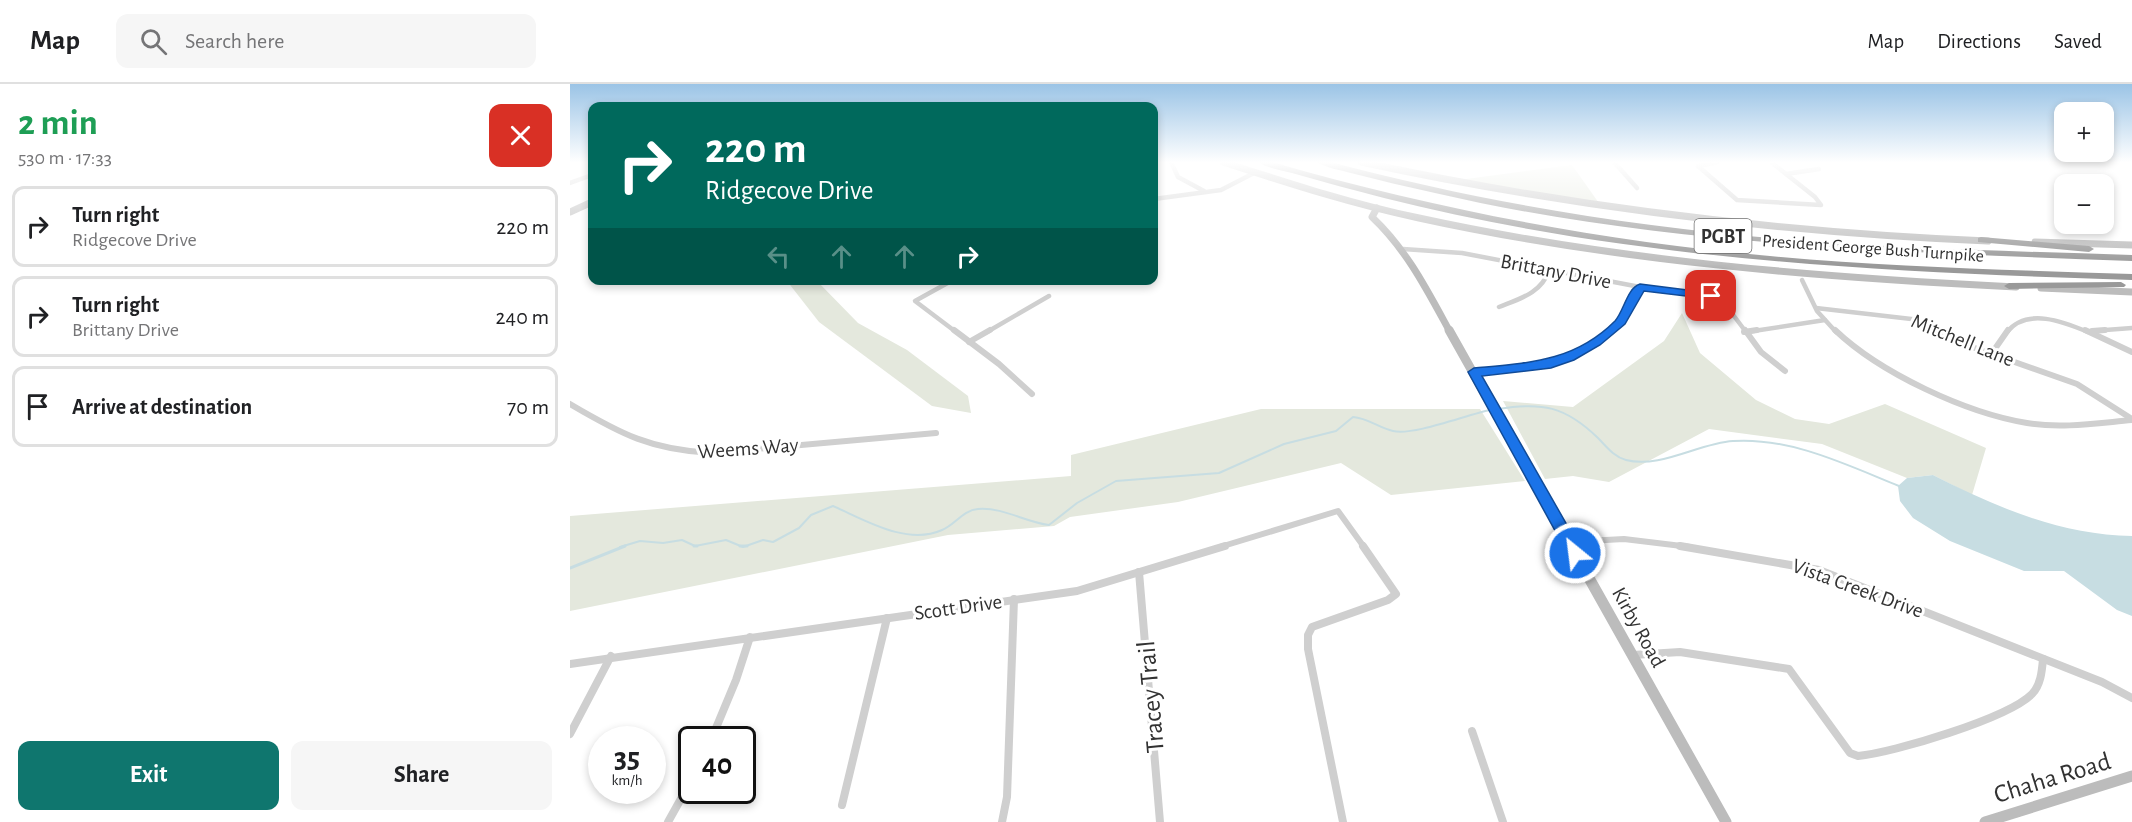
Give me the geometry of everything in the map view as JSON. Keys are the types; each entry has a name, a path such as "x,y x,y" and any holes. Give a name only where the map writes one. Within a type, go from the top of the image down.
{"highway":[{"name":"President George Bush Turnpike","path":"1388,196 1457,212 1663,247 1851,266 2132,277"},
{"name":"President George Bush Turnpike","path":"1463,196 1604,221 1703,234 1865,248 2132,258"},
{"path":"1981,240 2132,251"},
{"path":"2008,286 2132,285"}],"main road":[{"path":"1333,196 1483,231 1663,262 1854,279 2132,292"},
{"path":"1531,196 1695,222 1836,235 2132,245"},
{"path":"570,206 588,199"},
{"path":"570,212 588,204"},
{"name":"Kirby Road","path":"1377,208 1372,217 1403,249 1726,822"},
{"name":"Chaha Road","path":"1991,821 2132,776"}],"street":[{"path":"1734,196 1739,201 1821,206 1820,201 1814,196"},
{"name":"Brittany Drive","path":"1403,249 1437,249 1640,287 1719,299 1768,360 1785,371"},
{"path":"1499,307 1536,291 1546,281 1549,270"},
{"path":"1802,280 1816,308 1825,320 1850,342 1911,380 2006,418 2053,425 2132,419"},
{"path":"945,285 915,301 1032,393"},
{"path":"1474,372 1551,364 1570,357 1621,322 1640,287"},
{"path":"969,342 1048,296"},
{"name":"Mitchell Lane","path":"1816,308 1920,320 1972,347 2077,384 2132,419"},
{"path":"1992,353 2015,323 2033,319 2052,321 2091,331 2132,352"},
{"path":"1744,332 1825,320"},
{"path":"2091,331 2132,328"},
{"name":"Weems Way","path":"570,404 636,442 686,452 723,452 936,433"},
{"name":"Scott Drive","path":"570,664 611,656 1077,591 1338,511 1396,591 1396,594 1388,600 1317,624 1308,635 1308,649 1343,822"},
{"name":"Vista Creek Drive","path":"1569,542 1590,538 1633,540 1775,560 1819,570 2102,682 2132,698"},
{"name":"Tracey Trail","path":"1140,572 1160,822"},
{"path":"1002,822 1007,797 1014,599"},
{"path":"842,805 887,618"},
{"path":"717,726 736,680 750,637"},
{"path":"1632,655 1680,652 1789,669 1850,753 1859,756 1883,751 2008,711 2031,696 2041,675 2043,659"},
{"path":"570,734 611,656"},
{"path":"1472,731 1503,822"},
{"path":"668,822 678,804"}],"shaded area":[{"path":"1549,196 1594,196 1601,206"},
{"path":"790,285 821,285 858,323 907,350 968,396 971,413 932,406 819,322"},
{"path":"1682,313 1700,353 1756,400 1795,419 1829,424 1885,404 1986,448 1972,495 1933,475 1907,478 1822,444 1709,429 1609,482 1573,476 1545,479 1503,401 1573,407 1664,341"},
{"path":"1261,409 1480,409 1525,481 1391,495 1341,463 1178,502 1070,517 1054,526 948,535 570,611 570,516 1071,476 1071,455"}],"water":[{"path":"1933,475 2005,508 2054,525 2079,531 2132,536 2132,616 2117,610 2064,571 2024,571 1950,541 1913,518 1900,501 1898,486 1907,478"}],"waterway":[{"path":"1498,409 1528,406 1563,413 1586,427 1614,454 1626,460 1652,461 1733,441 1776,443 1839,461 1899,486"},
{"path":"746,546 763,540 773,542 799,528 811,515 833,506 886,529 915,535 942,530 968,512 978,509 1005,512 1049,525 1077,503 1116,481 1219,473 1284,444 1336,431 1353,417 1364,419 1388,430 1402,432 1426,428 1490,410"},
{"path":"620,547 640,541 663,543 682,540 695,546"},
{"path":"695,546 726,540 741,546"},
{"path":"570,568 625,546"},
{"path":"741,546 746,546"},
{"path":"741,546 746,546"}],"route":[{"path":"1575,553 1474,372 1551,364 1570,357 1621,322 1640,287 1711,296"}]}
